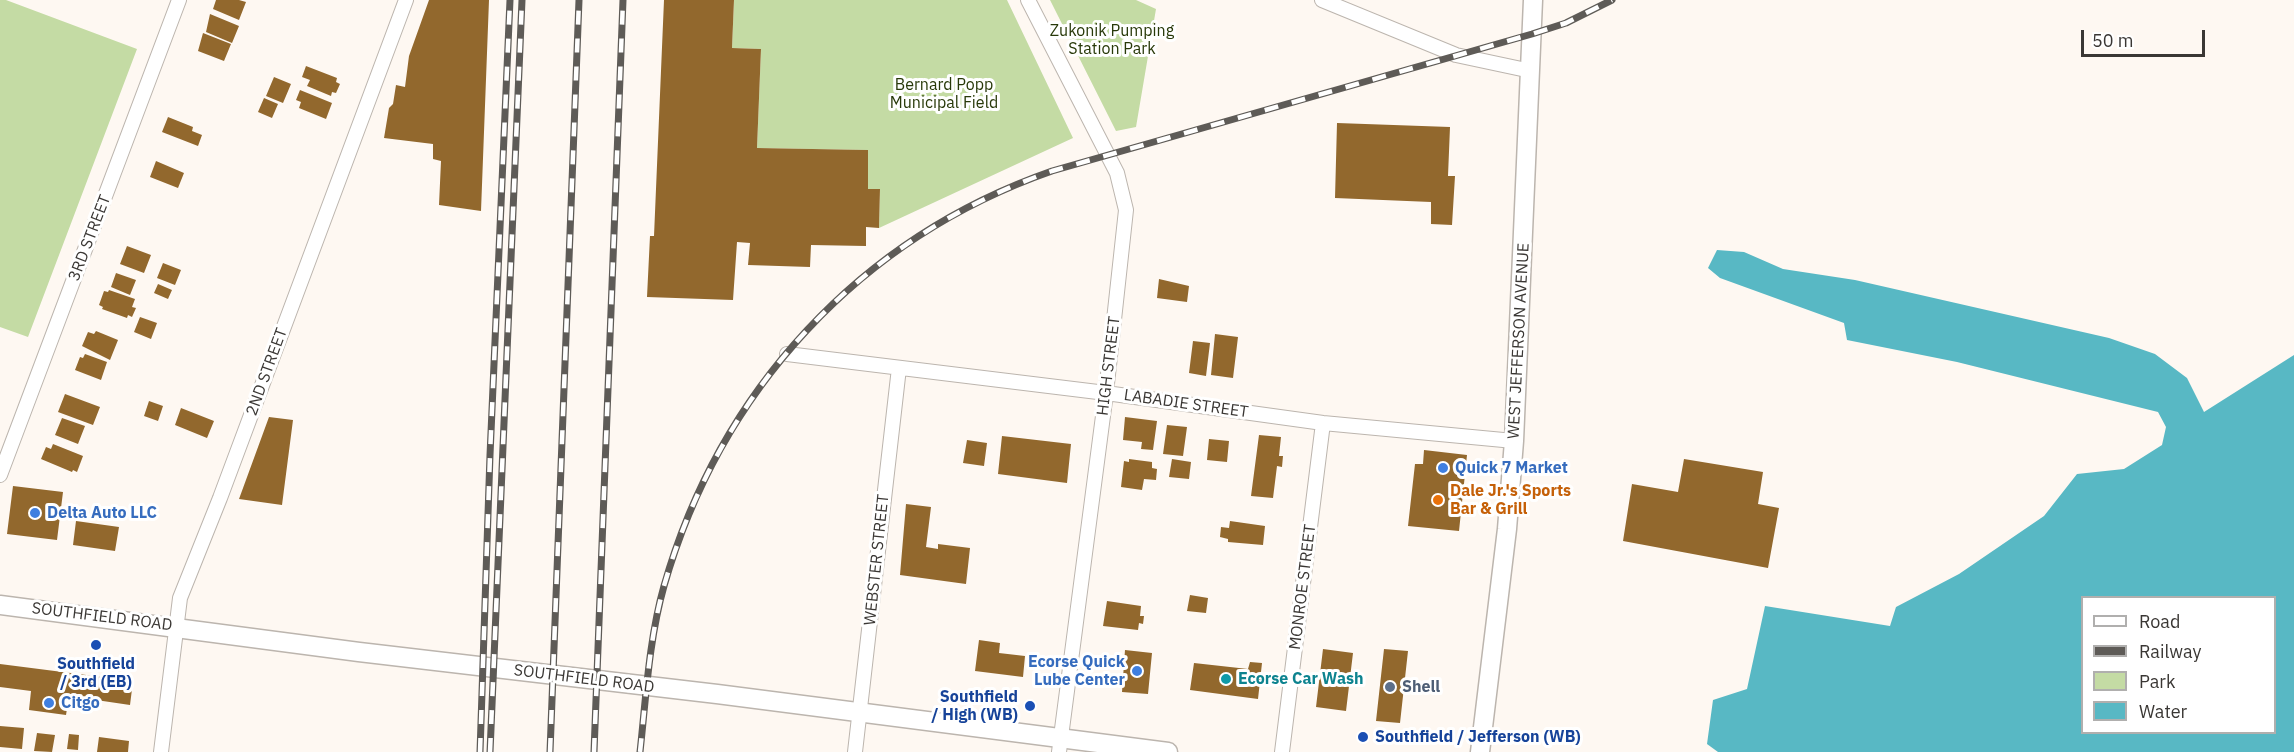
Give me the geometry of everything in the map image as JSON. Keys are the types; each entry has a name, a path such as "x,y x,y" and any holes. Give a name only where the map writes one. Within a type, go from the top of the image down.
{"main road":[{"name":"WEST JEFFERSON AVENUE","path":"1480,752 1507,529 1515,441 1533,0"},
{"name":"SOUTHFIELD ROAD","path":"0,605 359,652 860,713 1060,745 1168,752"}],"street":[{"name":"3RD STREET","path":"0,476 179,0"},
{"name":"2ND STREET","path":"161,752 180,598 220,498 406,0"},
{"name":"HIGH STREET","path":"1028,0 1118,173 1126,223 1060,745"},
{"path":"1322,0 1456,55 1531,71"},
{"name":"LABADIE STREET","path":"786,354 1106,393 1323,423 1515,441"},
{"name":"WEBSTER STREET","path":"855,752 899,368"},
{"name":"MONROE STREET","path":"1282,752 1323,423"}],"green space":[{"path":"0,0 6,0 137,49 28,337 0,327"},
{"name":"Bernard Popp Municipal Field","path":"734,0 1007,0 1073,138 879,228 880,190 868,189 868,150 757,148 761,49 732,48"},
{"name":"Zukonik Pumping Station Park","path":"1050,0 1136,0 1156,9 1136,127 1116,131"}],"water":[{"path":"1717,250 1744,252 1783,269 1855,280 2109,338 2155,354 2187,378 2204,412 2294,355 2294,752 1718,752 1707,744 1713,700 1747,689 1765,606 1890,626 1896,607 1959,574 2044,516 2077,474 2124,469 2162,445 2166,427 2158,412 1957,362 1847,340 1844,323 1720,278 1708,268"}],"building":[{"path":"216,0 246,2 239,20 213,9"},
{"path":"429,0 489,0 481,211 439,205 441,161 433,159 433,144 384,138 396,85 405,87 409,56"},
{"path":"664,0 734,0 732,48 761,49 757,148 868,150 868,189 880,189 879,228 866,227 866,246 811,245 810,267 748,265 750,243 737,242 733,300 647,297 650,236 654,236"},
{"path":"210,14 239,26 232,43 206,32"},
{"path":"203,33 231,44 224,61 198,51"},
{"path":"306,66 337,78 336,82 340,84 336,93 332,92 331,96 307,86 310,80 302,77"},
{"path":"274,77 291,84 283,103 266,96"},
{"path":"300,90 332,103 326,119 299,108 301,102 296,100"},
{"path":"264,98 278,104 272,118 258,112"},
{"path":"168,117 193,127 192,131 202,135 198,146 162,132"},
{"path":"1337,123 1450,127 1448,176 1455,176 1452,225 1431,224 1431,202 1335,198"},
{"path":"156,161 184,173 178,188 150,177"},
{"path":"127,246 151,255 144,273 120,264"},
{"path":"163,263 181,270 175,285 157,278"},
{"path":"116,273 136,280 130,295 111,287"},
{"path":"1159,279 1189,286 1187,302 1157,298"},
{"path":"158,284 172,290 168,299 154,293"},
{"path":"109,290 135,299 132,307 136,308 132,317 128,315 127,318 102,309 103,307 99,305 104,291"},
{"path":"140,317 157,323 151,339 134,332"},
{"path":"96,331 118,340 110,360 82,346 88,332 94,334"},
{"path":"1215,334 1238,337 1233,378 1211,375"},
{"path":"1193,341 1210,343 1206,376 1189,373"},
{"path":"85,354 107,362 101,380 75,370 80,357 83,358"},
{"path":"65,394 100,407 93,425 58,412"},
{"path":"149,401 163,406 158,421 144,416"},
{"path":"181,408 214,421 207,438 175,425"},
{"path":"269,417 293,420 282,505 239,499"},
{"path":"1125,417 1157,421 1153,450 1141,449 1142,442 1123,440"},
{"path":"62,418 85,426 78,444 55,435"},
{"path":"1167,425 1187,427 1183,456 1163,454"},
{"path":"1259,435 1281,437 1279,456 1283,456 1282,467 1277,466 1273,498 1251,496"},
{"path":"1002,436 1071,444 1067,483 998,474"},
{"path":"1209,439 1229,441 1227,462 1207,460"},
{"path":"967,440 987,443 984,466 963,463"},
{"path":"53,444 83,456 77,472 41,459 46,447 51,449"},
{"path":"1424,450 1467,455 1459,531 1408,526 1415,464 1423,464"},
{"path":"1129,459 1152,462 1152,468 1157,469 1156,480 1144,479 1142,490 1121,487 1124,461 1129,462"},
{"path":"1172,459 1191,462 1189,479 1169,477"},
{"path":"1684,459 1763,472 1758,504 1779,508 1768,568 1623,541 1632,484 1678,492"},
{"name":"Delta Auto LLC","path":"13,486 63,492 57,540 7,534"},
{"path":"906,504 931,507 926,547 938,549 938,544 970,548 966,584 900,575"},
{"path":"76,521 119,527 115,551 73,545"},
{"path":"1230,521 1265,526 1263,545 1228,542 1228,539 1220,537 1221,527 1229,528"},
{"path":"1190,595 1208,598 1206,613 1187,611"},
{"path":"1107,601 1141,606 1140,616 1144,616 1143,624 1139,623 1138,630 1103,626"},
{"path":"979,640 1000,643 999,653 1025,656 1023,677 975,671"},
{"path":"1323,649 1353,653 1346,711 1316,707"},
{"path":"1384,649 1408,651 1400,723 1376,721"},
{"name":"Ecorse Quick Lube Center","path":"1125,650 1152,653 1148,694 1122,692"},
{"name":"Ecorse Car Wash","path":"1250,662 1262,663 1258,699 1190,690 1194,663 1248,669"},
{"path":"0,664 133,681 130,705 69,696 66,715 29,710 31,691 0,687"},
{"path":"0,726 24,728 22,749 0,747"},
{"path":"37,733 55,735 52,752 34,751"},
{"path":"69,734 79,735 78,750 67,749"},
{"path":"99,737 129,741 128,752 97,752"}],"railway":[{"path":"480,752 490,455 510,0"},
{"path":"490,752 522,0"},
{"path":"550,752 579,0"},
{"path":"594,752 623,0"},
{"path":"640,752 649,668 659,606 689,515 721,448 761,386 807,330 860,280 918,237 982,200 1052,171 1532,34 1566,23 1612,0"}],"place":[{"name":"Quick 7 Market","path":"1443,468"},
{"name":"Dale Jr.'s Sports Bar & Grill","path":"1438,500"},
{"name":"Delta Auto LLC","path":"35,513"},
{"name":"Southfield / 3rd (EB)","path":"96,645"},
{"name":"Ecorse Quick Lube Center","path":"1137,671"},
{"name":"Ecorse Car Wash","path":"1226,679"},
{"name":"Shell","path":"1390,687"},
{"name":"Citgo","path":"49,703"},
{"name":"Southfield / High (WB)","path":"1030,706"},
{"name":"Southfield / Jefferson (WB)","path":"1363,737"}]}
